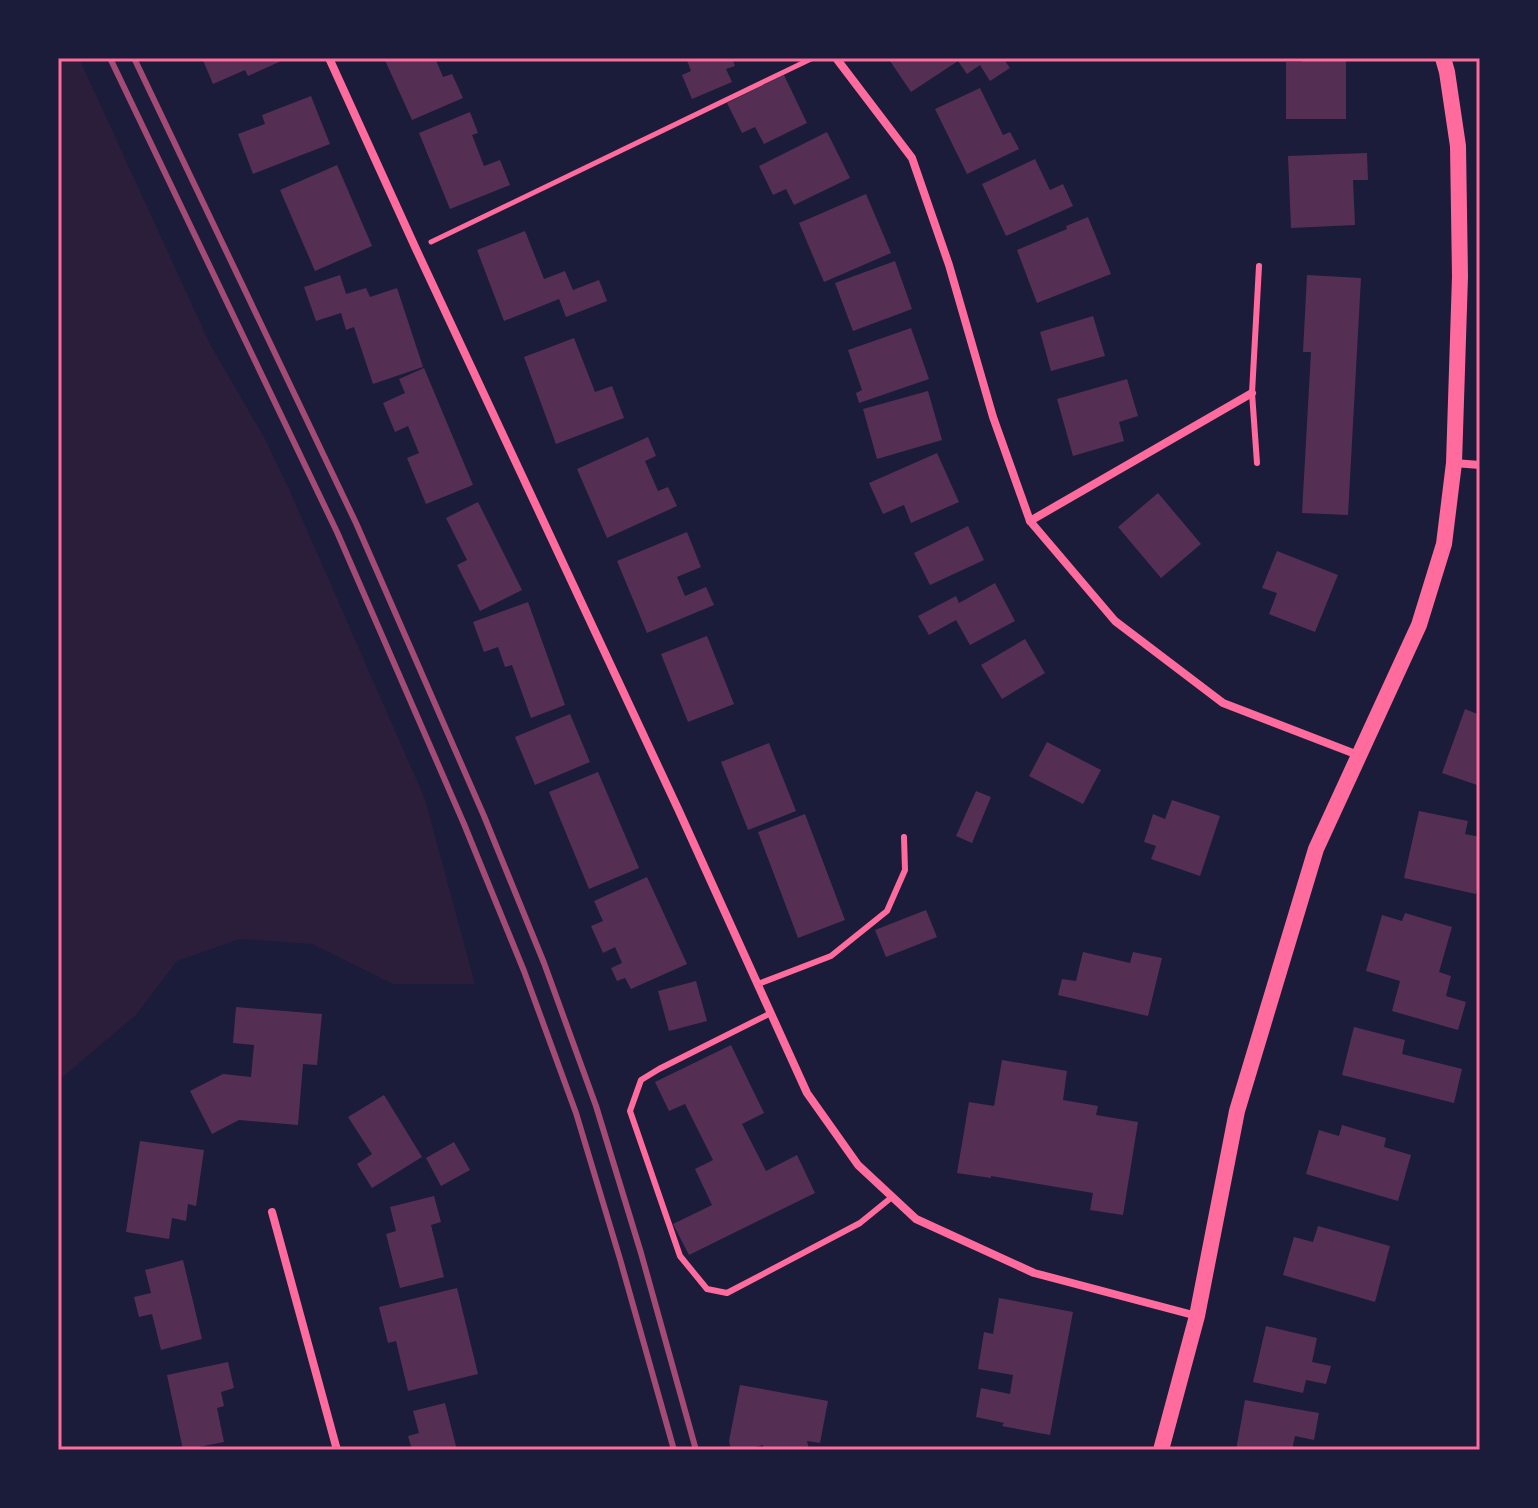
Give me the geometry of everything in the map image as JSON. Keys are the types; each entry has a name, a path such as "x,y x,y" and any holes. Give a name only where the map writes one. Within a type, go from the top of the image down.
{"main road":[{"path":"1161,1450 1197,1316 1237,1111 1316,849 1419,625 1444,544 1454,463 1460,276 1458,146 1443,58"}],"street":[{"path":"329,58 673,797 807,1093 858,1165 916,1219 1034,1273 1197,1316"},
{"path":"836,58 912,158 949,265 993,417 1030,521 1115,621 1223,703 1360,756"},
{"path":"1030,521 1252,393"},
{"path":"1454,463 1480,465"},
{"path":"272,1212 337,1450"}],"lane":[{"path":"1257,463 1252,393 1259,266"},
{"path":"758,984 831,956 887,911 905,870 904,837"},
{"path":"771,1013 641,1080 630,1111 680,1256 707,1289 727,1293 860,1223 892,1197"}],"path":[{"path":"416,249 813,58"}],"shaded area":[{"path":"58,58 79,58 210,344 265,439 289,489 425,799 475,984 393,984 312,944 240,939 177,961 136,1015 58,1081"}],"building":[{"path":"202,58 288,58 248,76 245,70 213,84"},
{"path":"384,58 435,58 443,77 452,74 463,98 412,120"},
{"path":"686,58 732,58 735,66 726,69 732,82 692,99 682,75 691,71"},
{"path":"888,58 1003,58 1010,68 990,81 980,65 967,74 958,61 911,92"},
{"path":"1302,58 1346,58 1346,119 1286,119 1286,62 1302,62"},
{"path":"784,75 807,123 764,144 755,127 742,133 727,103"},
{"path":"980,88 1003,135 1010,132 1019,149 967,174 935,109"},
{"path":"311,96 330,144 253,174 238,134 265,124 262,115"},
{"path":"470,112 478,133 472,135 484,166 500,160 510,185 450,209 419,133"},
{"path":"827,132 850,178 794,205 786,189 773,195 759,166"},
{"path":"1367,153 1368,180 1353,180 1355,225 1291,228 1288,156"},
{"path":"1035,159 1050,190 1063,184 1073,206 1006,236 982,184"},
{"path":"337,165 372,246 315,271 280,190"},
{"path":"866,194 891,253 824,282 799,223"},
{"path":"1088,217 1111,274 1037,303 1017,250"},
{"path":"525,231 544,279 565,271 573,290 599,280 607,301 566,317 559,299 504,321 477,250"},
{"path":"895,261 912,309 853,331 835,283"},
{"path":"340,275 346,294 366,288 370,297 397,288 423,367 373,384 354,327 346,330 341,313 316,321 304,287"},
{"path":"1307,275 1361,278 1348,515 1302,513 1311,352 1303,352"},
{"path":"1093,316 1105,356 1051,371 1040,332"},
{"path":"911,328 929,379 859,403 856,393 862,390 848,350"},
{"path":"574,338 595,392 612,386 624,418 556,444 524,357"},
{"path":"424,368 473,485 426,504 407,458 419,453 408,426 395,432 383,403 405,393 399,379"},
{"path":"1127,379 1138,416 1119,422 1124,441 1073,456 1057,399"},
{"path":"928,391 942,440 877,459 863,409"},
{"path":"648,437 656,456 645,461 658,491 668,487 677,506 607,538 577,469"},
{"path":"937,453 959,502 911,523 904,505 883,514 869,483"},
{"path":"1158,493 1201,544 1161,578 1118,527"},
{"path":"478,502 522,590 480,611 457,565 467,560 446,518"},
{"path":"968,526 984,560 930,585 914,553"},
{"path":"687,532 701,567 677,577 685,596 706,587 714,605 647,633 617,561"},
{"path":"1277,551 1338,575 1315,632 1269,614 1277,593 1262,588"},
{"path":"995,583 1015,621 970,645 956,620 929,635 918,616 956,596 959,603"},
{"path":"528,602 565,705 531,718 512,665 505,667 498,647 484,652 473,622"},
{"path":"707,636 734,704 688,722 661,654"},
{"path":"1025,639 1045,673 1002,699 981,665"},
{"path":"1465,709 1480,715 1480,786 1442,773"},
{"path":"570,714 590,762 535,785 515,737"},
{"path":"1047,742 1101,770 1083,804 1029,776"},
{"path":"769,743 796,811 748,830 721,762"},
{"path":"598,772 639,868 589,889 549,792"},
{"path":"976,791 991,797 972,843 956,836"},
{"path":"1172,800 1220,816 1200,876 1151,859 1156,846 1144,842 1153,814 1165,819"},
{"path":"1419,811 1468,821 1465,834 1480,837 1480,873 1476,894 1404,878"},
{"path":"805,814 845,920 798,938 758,832"},
{"path":"647,877 687,964 631,989 625,978 617,981 611,968 622,963 615,947 603,953 591,926 603,921 594,901"},
{"path":"926,910 937,937 886,957 875,930"},
{"path":"1405,913 1452,927 1439,972 1451,976 1446,996 1466,1002 1458,1030 1392,1011 1400,981 1366,971 1382,915 1402,921"},
{"path":"1083,952 1130,963 1133,952 1162,958 1148,1016 1058,995 1062,979 1076,981"},
{"path":"696,981 707,1021 669,1031 658,991"},
{"path":"236,1007 322,1014 317,1065 303,1064 298,1125 239,1120 212,1134 190,1091 223,1074 251,1077 254,1045 233,1043"},
{"path":"1354,1027 1405,1040 1402,1054 1462,1069 1454,1103 1342,1075"},
{"path":"731,1045 764,1113 742,1124 766,1171 797,1155 815,1193 689,1255 673,1224 712,1205 695,1169 713,1160 685,1104 669,1111 655,1082"},
{"path":"1002,1060 1067,1071 1063,1100 1098,1106 1096,1115 1138,1122 1123,1215 1090,1210 1093,1193 957,1173 969,1102 994,1106"},
{"path":"384,1095 422,1157 372,1188 357,1164 372,1154 348,1117"},
{"path":"1342,1125 1386,1138 1384,1147 1411,1155 1398,1201 1306,1174 1319,1130 1339,1136"},
{"path":"140,1141 204,1150 196,1206 188,1204 186,1221 172,1218 169,1239 126,1232"},
{"path":"454,1142 470,1170 441,1186 426,1158"},
{"path":"434,1196 441,1222 431,1225 444,1277 400,1288 386,1234 396,1231 390,1207"},
{"path":"1318,1226 1390,1246 1375,1302 1283,1275 1294,1237 1313,1242"},
{"path":"183,1260 202,1339 161,1350 152,1314 139,1317 134,1297 151,1293 145,1270"},
{"path":"457,1288 478,1374 408,1391 396,1341 388,1343 379,1307"},
{"path":"999,1298 1073,1312 1050,1435 1002,1426 1004,1423 976,1417 981,1388 1010,1394 1013,1375 978,1369 984,1332 993,1334"},
{"path":"1266,1326 1317,1338 1312,1362 1331,1366 1326,1384 1306,1380 1303,1393 1253,1382"},
{"path":"228,1362 234,1388 221,1392 224,1406 217,1408 224,1442 183,1450 167,1375"},
{"path":"740,1385 828,1401 820,1443 807,1441 809,1450 764,1450 763,1445 731,1450 729,1441"},
{"path":"1245,1400 1319,1413 1314,1440 1295,1436 1292,1450 1236,1450"},
{"path":"445,1403 457,1450 412,1450 408,1436 419,1433 413,1411"}],"railway":[{"path":"110,58 337,532 464,824 524,971 576,1113 674,1450"},
{"path":"134,58 356,523 484,816 544,963 596,1106 696,1450"}]}
